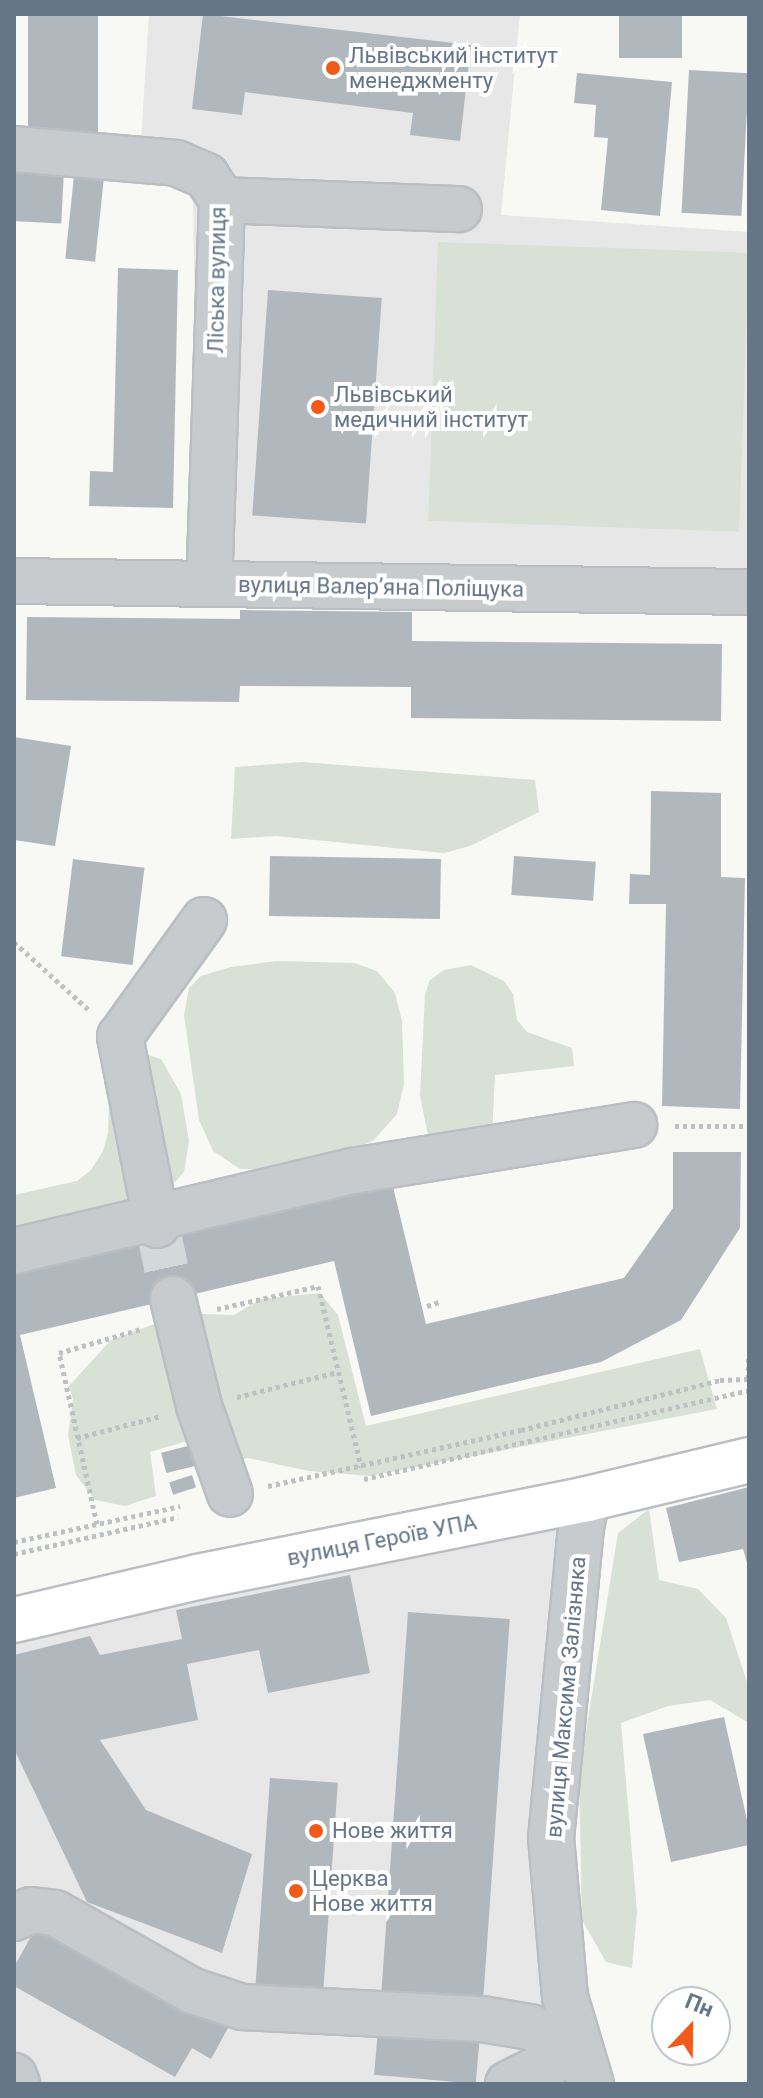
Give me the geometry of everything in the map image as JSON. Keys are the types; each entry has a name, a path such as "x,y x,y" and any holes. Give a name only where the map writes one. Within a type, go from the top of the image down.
{"main road":[{"name":"вулиця Героїв УПА","path":"14,1620 197,1577 587,1499 749,1460"}],"street":[{"name":"Ліська вулиця","path":"14,149 176,163 206,176 222,200 209,584"},
{"path":"222,200 459,209"},
{"name":"вулиця Валерʼяна Поліщука","path":"14,581 749,592"},
{"path":"156,1221 120,1037 204,920"},
{"path":"14,1251 156,1221 353,1171 634,1125"},
{"path":"175,1309 199,1406 230,1494"},
{"name":"вулиця Максима Залізняка","path":"586,2066 565,1997 551,1837 581,1527 587,1499"},
{"path":"14,1918 31,1910 55,1913 193,1991 242,2007 482,2019 530,2027 586,2066"},
{"path":"508,2084 586,2066"},
{"path":"14,2076 17,2084"}],"path":[{"path":"14,942 120,1037"},
{"path":"678,1126 749,1126"},
{"path":"97,1524 59,1353 175,1309 318,1286 361,1467"},
{"path":"427,1306 439,1302"},
{"path":"230,1494 361,1467 720,1380 748,1379 749,1356"},
{"path":"364,1479 749,1390"},
{"path":"14,1542 180,1506"},
{"path":"14,1554 178,1517"}],"shaded area":[{"path":"149,14 520,14 501,215 749,232 749,569 198,567 193,192 139,174"},
{"path":"438,242 749,253 739,532 428,521"},
{"path":"302,762 535,780 539,812 470,846 444,853 276,836 231,839 235,767"},
{"path":"276,961 354,963 377,971 395,993 402,1021 404,1084 397,1114 374,1140 343,1155 273,1170 240,1169 213,1151 199,1120 184,1015 189,988 201,976 231,967"},
{"path":"471,965 504,981 513,994 517,1020 527,1032 572,1048 574,1066 495,1075 492,1136 436,1141 428,1135 420,1096 425,994 430,980 444,970"},
{"path":"145,1054 161,1059 181,1094 189,1141 184,1172 176,1181 142,1202 14,1229 14,1195 77,1181 91,1170 103,1151 108,1133 109,1101 104,1081"},
{"path":"320,1293 338,1315 366,1426 700,1349 717,1409 370,1476 309,1471 248,1458 227,1462 184,1442 150,1452 156,1496 125,1506 95,1500 76,1475 68,1435 73,1399 69,1386 111,1340 171,1318 203,1314 234,1315 261,1299"},
{"path":"649,1509 659,1580 698,1589 726,1618 749,1688 749,1723 710,1700 668,1706 621,1723 637,1912 632,1968 606,1962 582,1920 579,1775 618,1533"},
{"path":"559,1519 534,1860 544,2045 557,2084 14,2084 14,1644"}],"building":[{"path":"28,14 98,14 98,139 28,139"},
{"name":"Львівський інститут менеджменту","path":"203,14 471,45 460,141 410,135 413,113 245,92 242,115 192,109"},
{"path":"619,14 682,14 682,58 619,58"},
{"path":"689,70 749,73 741,216 682,213"},
{"path":"577,73 672,82 660,216 601,210 608,138 594,137 596,105 574,103"},
{"path":"75,166 105,169 95,262 65,258"},
{"path":"14,169 64,172 61,224 14,221"},
{"path":"118,268 178,270 173,508 89,506 90,471 113,472"},
{"name":"Львівський медичний інститут","path":"268,290 382,298 366,523 252,515"},
{"path":"240,610 412,612 412,641 722,644 721,721 411,718 411,687 240,686 239,702 26,700 27,617 240,619"},
{"path":"14,737 71,746 55,846 14,840"},
{"path":"651,791 721,793 721,877 745,878 740,1109 662,1106 666,904 629,904 630,874 650,875"},
{"path":"270,856 441,859 440,919 269,916"},
{"path":"514,856 596,862 593,901 511,895"},
{"path":"73,859 144,868 133,965 61,956"},
{"path":"673,1152 741,1152 740,1228 681,1320 601,1362 371,1416 334,1261 20,1335 56,1488 14,1498 14,1259 389,1170 426,1324 624,1278 673,1208"},
{"path":"200,1443 205,1463 166,1473 161,1453"},
{"path":"192,1475 196,1487 173,1495 169,1482"},
{"path":"749,1487 749,1570 743,1549 679,1562 666,1508"},
{"path":"350,1575 370,1673 268,1693 259,1650 187,1664 198,1720 100,1740 146,1810 252,1854 222,1953 87,1902 14,1749 14,1655 90,1636 100,1655 182,1639 176,1610"},
{"path":"408,1612 510,1619 482,2009 381,2002"},
{"path":"724,1717 749,1829 749,1845 671,1862 643,1734"},
{"name":"Церква Нове життя","path":"270,1778 338,1783 322,2003 255,1998"},
{"path":"39,1922 228,2028 211,2059 192,2048 175,2077 14,1986 14,1967"},
{"path":"378,2030 480,2039 476,2084 374,2075"}],"tunnel":[{"path":"157,1225 173,1299"}],"place":[{"name":"Львівський інститут менеджменту","path":"333,68"},
{"name":"Львівський медичний інститут","path":"318,407"},
{"name":"Нове життя","path":"316,1831"},
{"name":"Церква Нове життя","path":"296,1891"}]}
